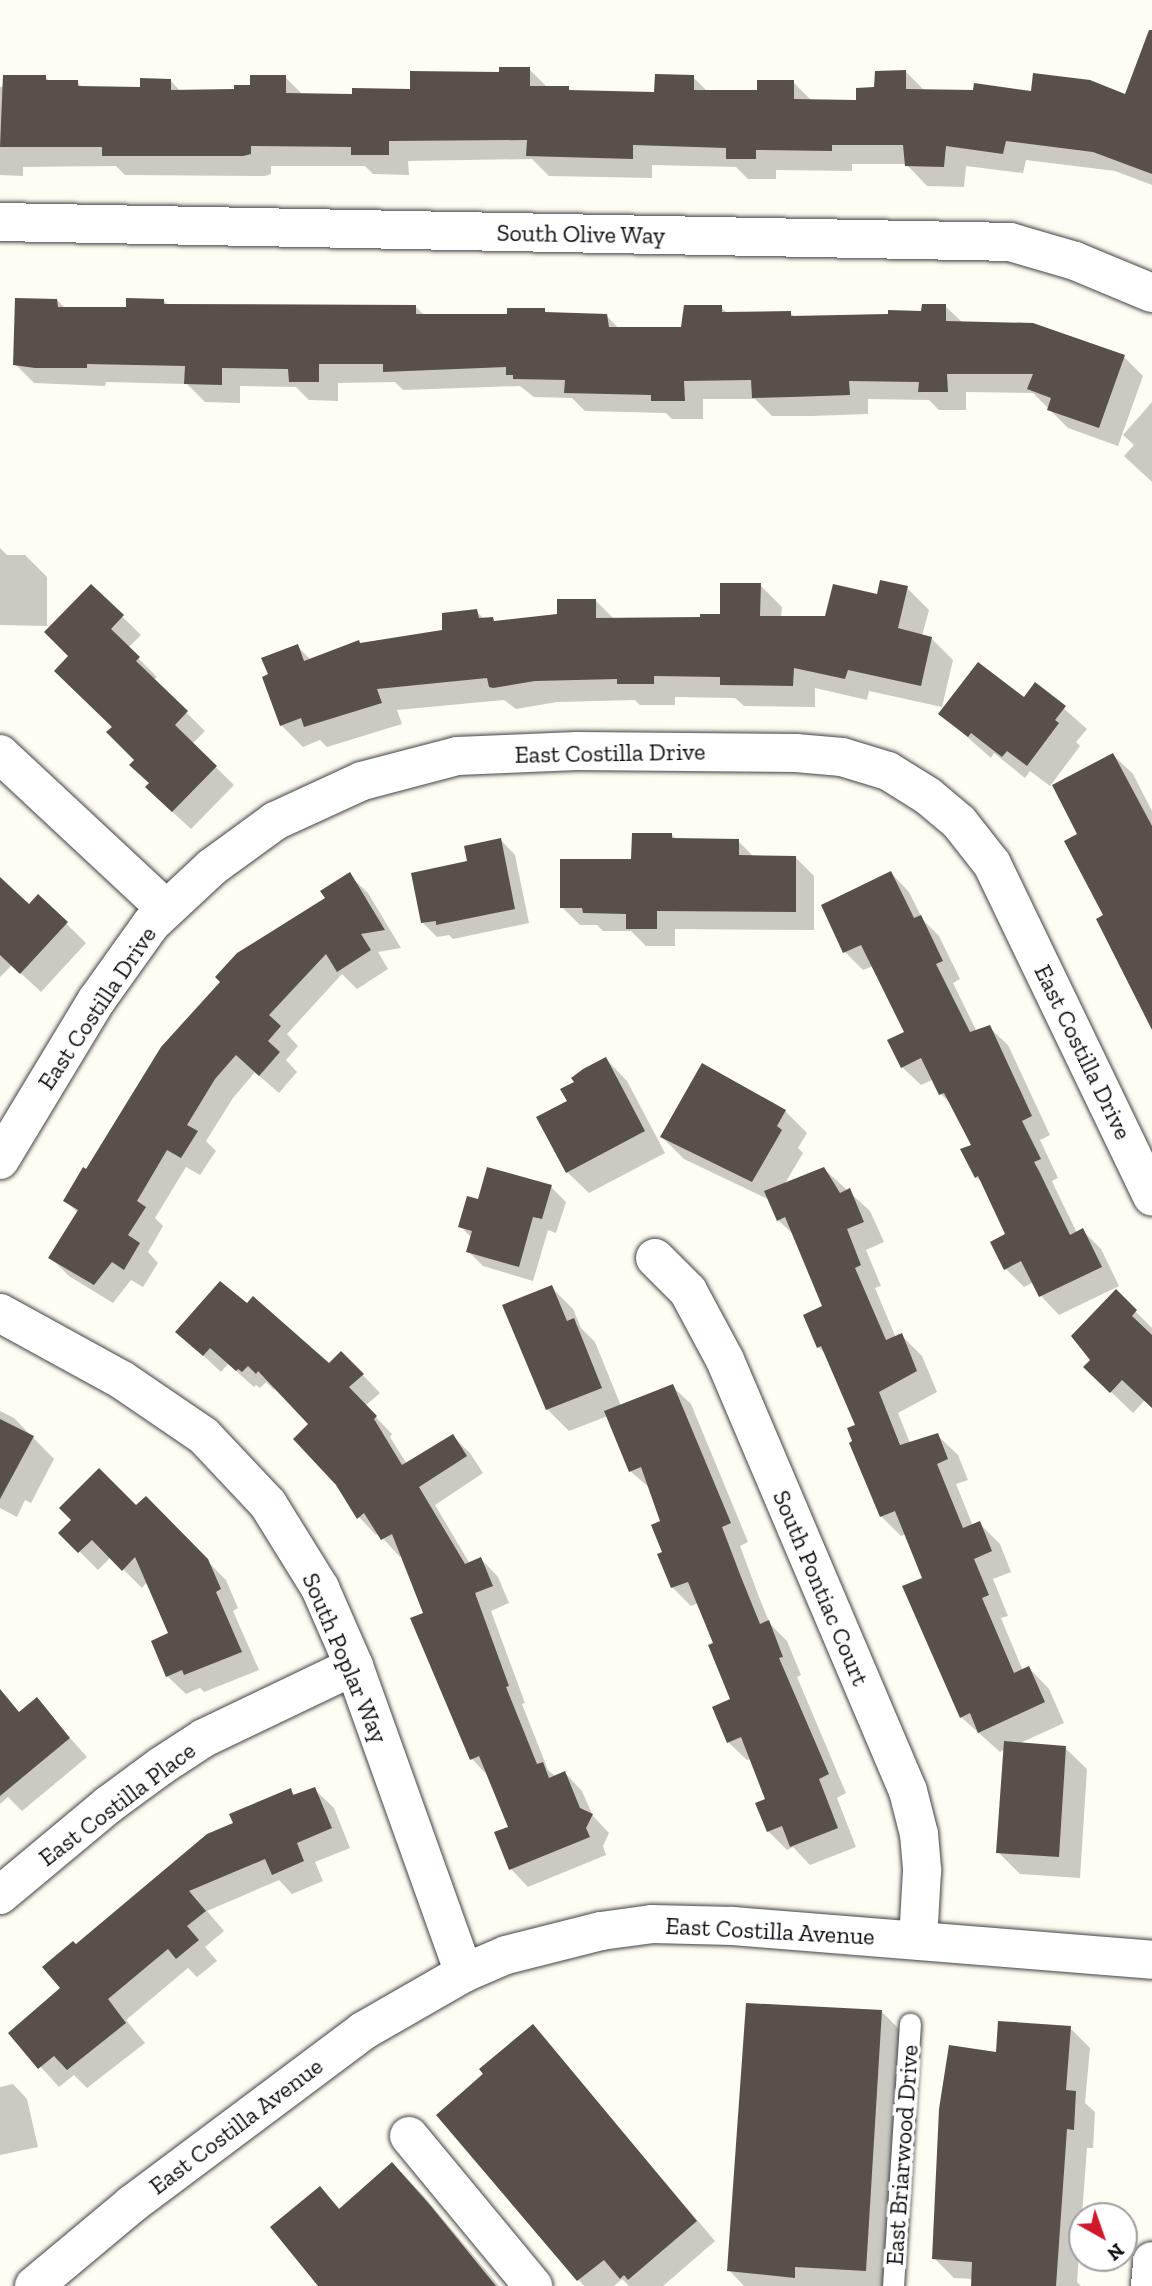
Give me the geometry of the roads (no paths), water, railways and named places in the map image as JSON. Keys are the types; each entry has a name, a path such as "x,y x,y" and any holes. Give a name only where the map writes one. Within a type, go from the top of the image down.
{"street":[{"name":"South Olive Way","path":"0,222 1010,242 1075,261 1152,293"},
{"name":"East Costilla Drive","path":"0,1160 96,1001 151,924 212,867 275,821 362,781 457,756 577,751 796,753 842,757 888,771 928,796 959,822 992,864 1152,1196"},
{"path":"0,754 166,909"},
{"name":"South Pontiac Court","path":"655,1258 688,1291 725,1360 908,1791 919,1835 922,1871 918,1941"},
{"name":"South Poplar Way","path":"0,1313 122,1380 204,1436 268,1504 320,1588 354,1666 464,1973"},
{"name":"East Costilla Place","path":"0,1895 108,1805 160,1766 205,1738 354,1666"},
{"name":"East Costilla Avenue","path":"34,2286 132,2204 363,2031 464,1973 506,1955 551,1943 652,1924 733,1926 1152,1961"},
{"path":"409,2136 533,2286"},
{"path":"1150,2286 1152,2261"}],"lane":[{"name":"East Briarwood Drive","path":"893,2286 910,2024"}]}
